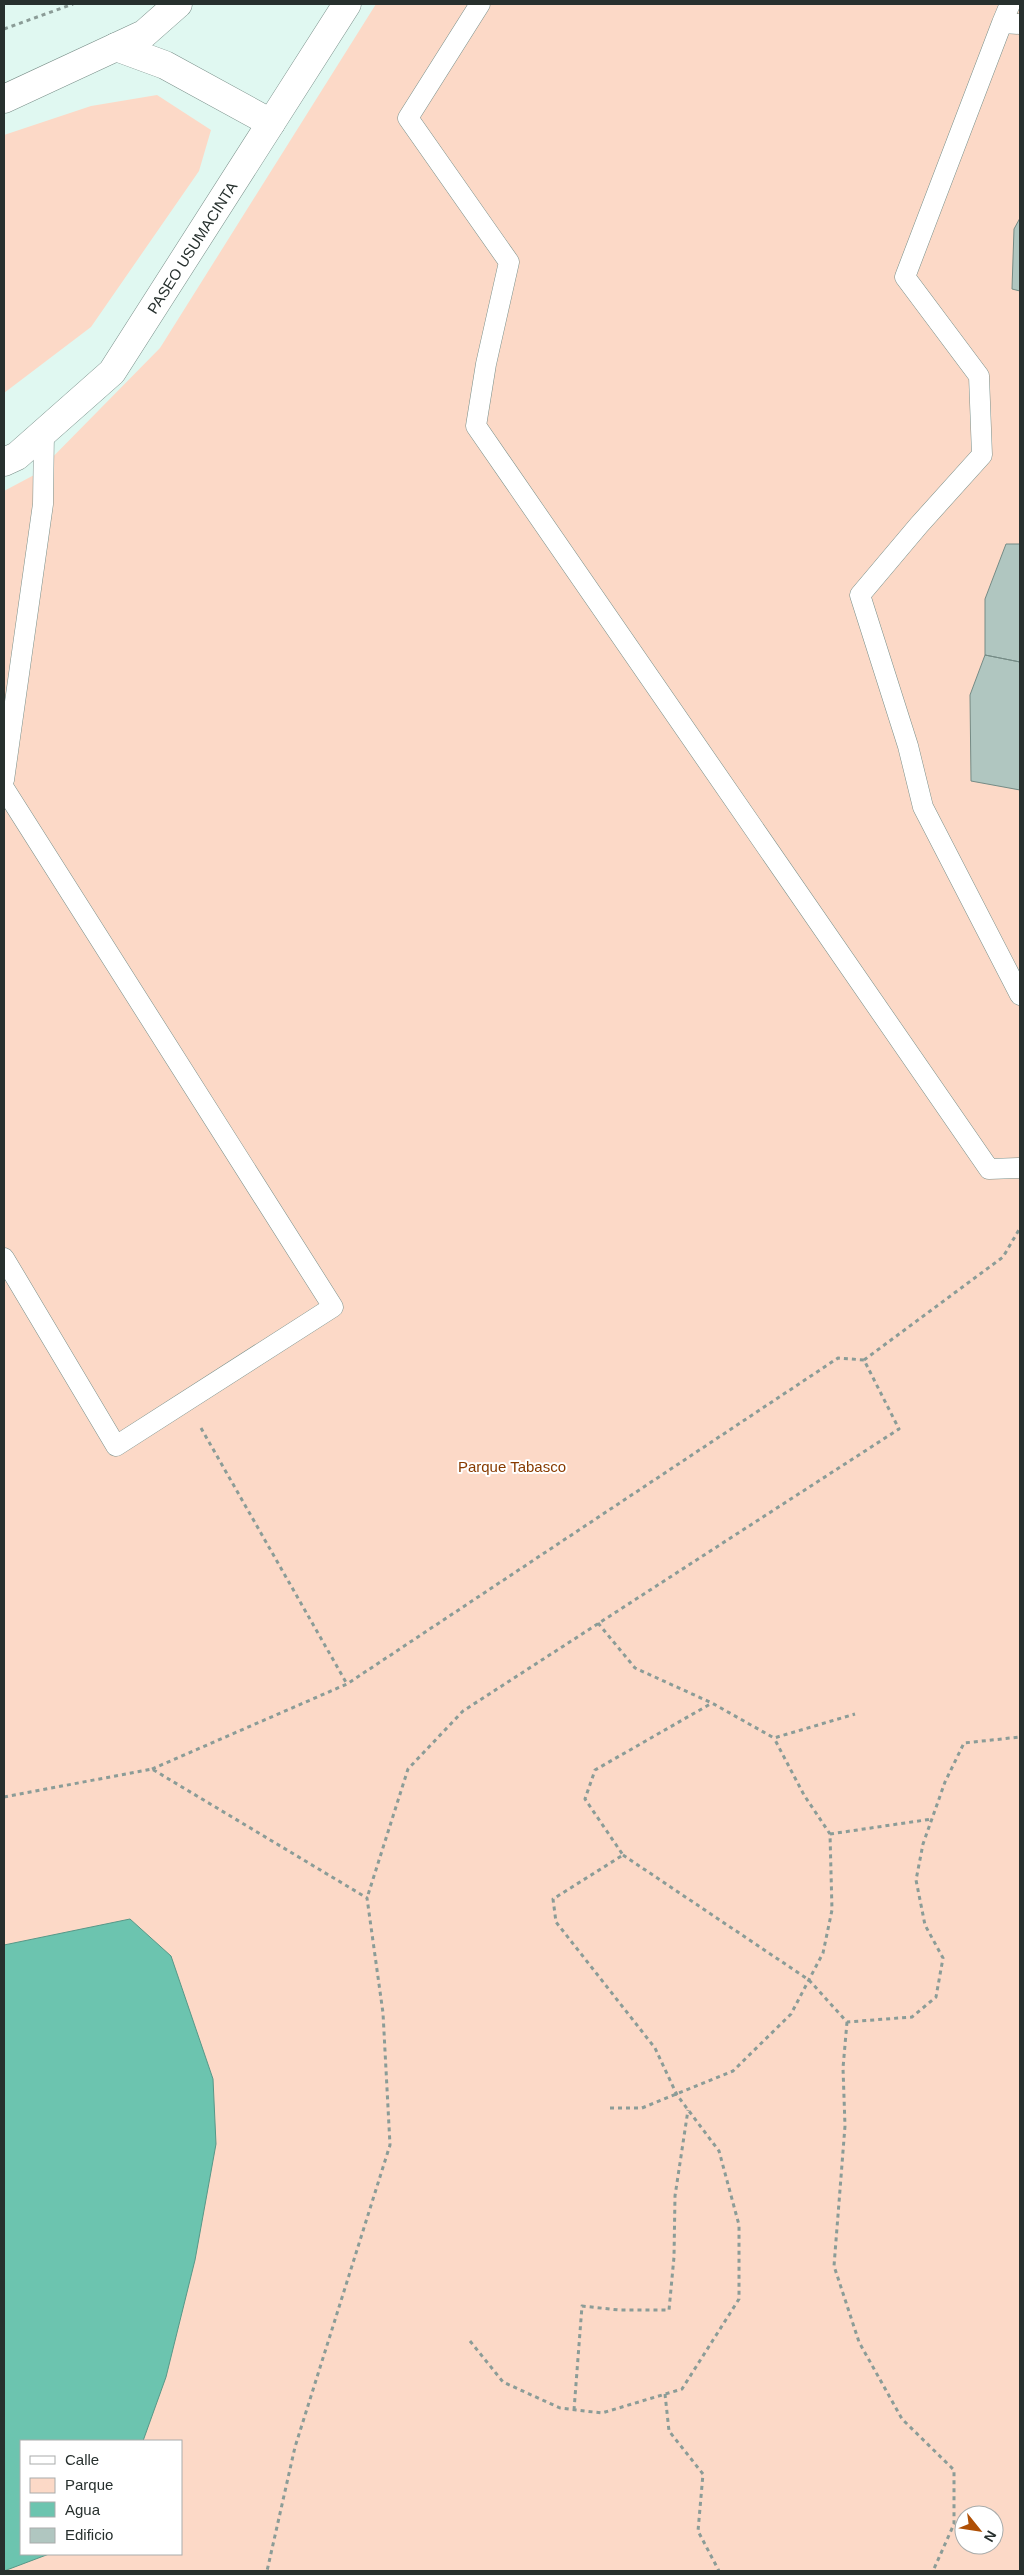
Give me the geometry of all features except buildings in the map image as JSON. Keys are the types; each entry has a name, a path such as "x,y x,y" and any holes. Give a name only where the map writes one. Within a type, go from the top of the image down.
{"main road":[{"path":"4,98 144,34 178,4"},
{"name":"PASEO USUMACINTA","path":"4,462 17,456 112,372 347,4"},
{"path":"116,47 165,64 271,123"}],"lane":[{"path":"480,4 408,118 509,262 486,364 476,426 990,1170 1020,1168"},
{"path":"1010,4 1011,24 905,277 979,376 982,455 919,525 860,595 908,746 923,807 1020,995"},
{"path":"4,780 43,504 44,432"},
{"path":"4,788 333,1307 116,1446 4,1258"}],"path":[{"path":"4,29 73,4"},
{"path":"4,1797 152,1769 347,1684 838,1358 864,1360 1002,1257 1020,1228"},
{"path":"267,2571 295,2447 390,2145 383,2013 367,1898 408,1769 463,1711 899,1429 864,1360"},
{"path":"186,1402 347,1684"},
{"path":"598,1623 635,1668 712,1702 774,1738 830,1834 832,1910 823,1953 791,2014 733,2071 642,2108 610,2108"},
{"path":"712,1702 595,1770 585,1799 624,1855 809,1980 847,2022 844,2068 845,2126 834,2266 859,2342 902,2419 954,2470 954,2524 934,2571"},
{"path":"774,1738 855,1714"},
{"path":"847,2022 912,2017 936,1997 942,1958 924,1925 916,1880 923,1844 945,1782 964,1743 1020,1737"},
{"path":"152,1769 367,1898"},
{"path":"830,1834 932,1819"},
{"path":"470,2341 503,2382 560,2408 602,2413 682,2389 739,2299 739,2225 719,2151 677,2095 655,2048 556,1922 553,1899 624,1855"},
{"path":"574,2410 582,2306 619,2310 669,2310 674,2257 676,2196 688,2110"},
{"path":"665,2394 669,2431 703,2474 698,2531 719,2571"}],"green space":[{"name":"Parque Tabasco","path":"376,4 1020,4 1020,2571 4,2571 4,491 36,474 160,348"},
{"path":"157,95 211,130 199,171 91,327 4,393 4,135 91,106"}],"water":[{"path":"130,1919 171,1956 213,2079 216,2144 195,2260 166,2377 143,2440 20,2440 20,2555 46,2555 4,2571 4,1945"}]}
